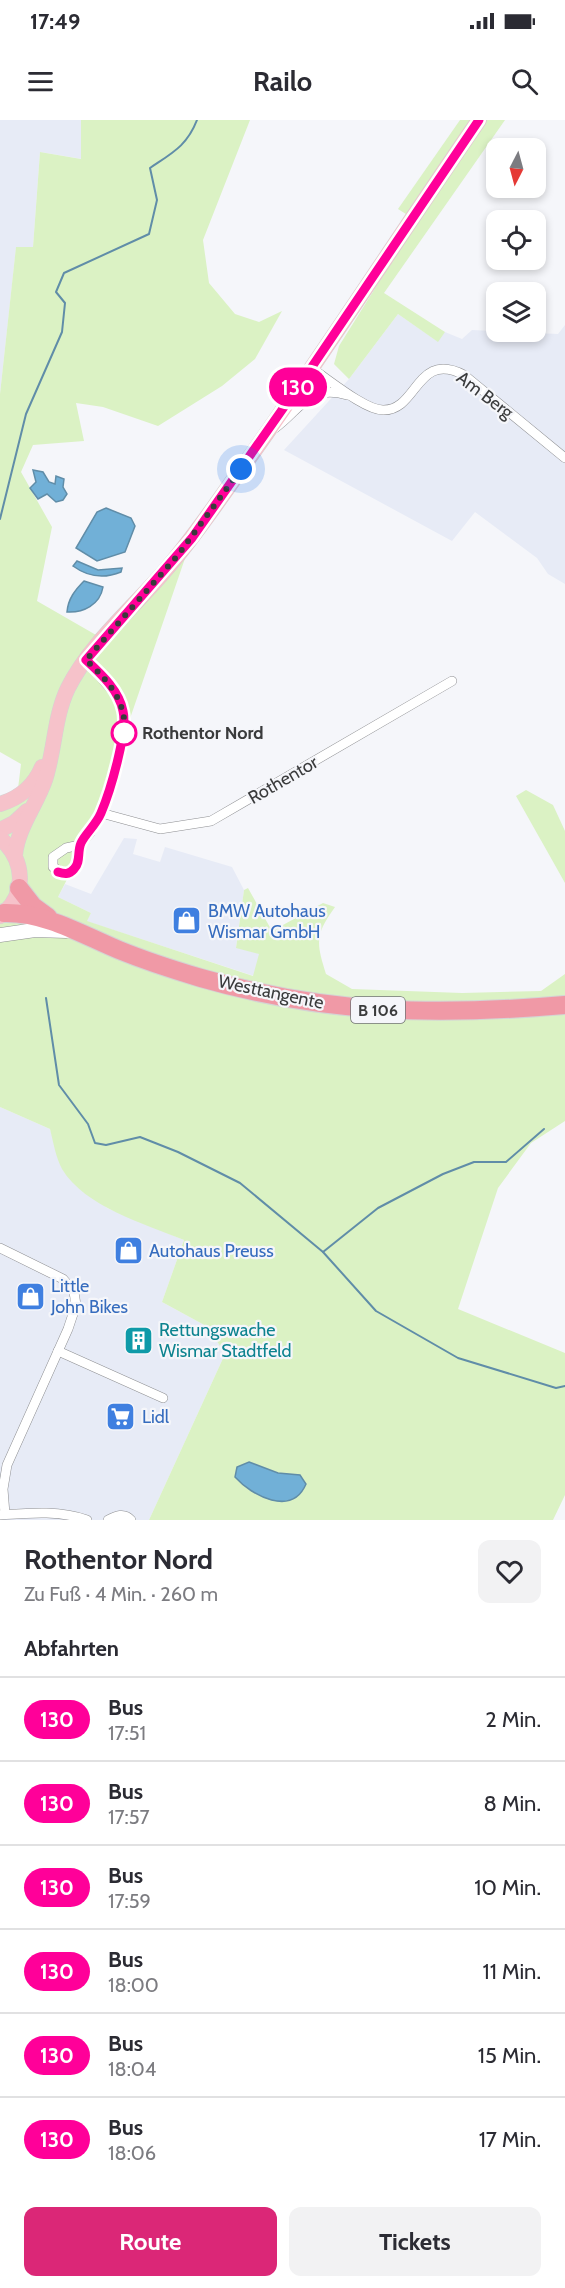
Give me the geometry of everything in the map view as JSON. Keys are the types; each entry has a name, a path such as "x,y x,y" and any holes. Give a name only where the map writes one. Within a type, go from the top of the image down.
{"highway":[{"name":"Westtangente","path":"19,888 33,906 67,928"},
{"name":"Westtangente","path":"2,914 28,915 190,974 296,1000 402,1011 508,1010 565,1005"}],"main road":[{"path":"15,855 17,841 41,792 55,728 69,688 86,660 192,538 267,433 479,120"},
{"path":"0,804 17,797 34,782 41,768 47,740 55,728"},
{"path":"0,830 14,823 33,805"},
{"path":"0,838 15,855 19,866 19,888"},
{"name":"B 106","path":"2,914 16,898 19,888"},
{"path":"0,935 67,928"}],"street":[{"name":"Am Berg","path":"311,368 373,408 390,410 401,404 420,381 432,371 448,369 456,371 464,375 565,458"},
{"path":"267,433 284,422 301,404 317,393 334,392 355,398"},
{"path":"80,845 101,813 124,736 125,721 118,697 86,660"},
{"name":"Rothentor","path":"101,813 160,829 211,821 452,681"},
{"path":"0,1248 53,1273 70,1285 76,1299 75,1310 58,1351 7,1465 3,1489 3,1515 56,1513 87,1520"},
{"path":"58,1351 163,1398"},
{"path":"108,1520 124,1515 131,1520"}],"shaded area":[{"path":"0,120 81,120 82,159 40,152 33,247 16,248 0,394"},
{"path":"398,314 437,341 445,332 462,339 472,330 486,331 486,342 546,342 546,333 558,334 565,325 565,584 548,574 537,558 475,512 452,541 284,450 349,379"},
{"path":"124,838 137,839 133,854 160,862 165,847 232,867 244,890 236,947 260,954 254,976 86,921 91,913 58,897 65,884 91,894"},
{"path":"0,1107 50,1129 62,1168 107,1208 184,1240 162,1302 208,1327 225,1354 149,1520 0,1520"}],"green space":[{"path":"81,120 250,120 203,240 209,283 235,314 259,322 282,311 255,359 222,386 158,426 103,407 76,403 84,441 33,445 21,472 52,527 37,601 103,639 192,538 124,736 101,813 58,897 91,913 87,921 253,976 259,954 236,948 244,890 248,888 272,931 323,903 335,907 321,932 320,954 326,974 352,989 462,993 541,991 565,974 565,998 350,1007 565,1005 565,1121 531,1143 498,1188 458,1309 565,1353 565,1495 553,1520 149,1520 225,1354 208,1327 162,1302 184,1240 134,1221 85,1194 62,1169 50,1129 0,1107 0,804 17,797 21,764 0,752 0,394 16,247 33,247 40,152 81,159"},
{"path":"460,120 477,120 409,216 398,209"},
{"path":"486,120 505,120 492,138 486,138 486,147 384,293 445,332 438,342 398,314 349,379 334,364 339,346 404,242"},
{"path":"526,790 553,805 565,831 565,883 516,796"}],"water":[{"path":"33,470 43,472 49,482 55,484 56,476 64,479 63,487 67,494 63,500 56,502 47,494 38,499 30,488 36,482"},
{"path":"106,508 131,518 135,526 125,552 97,561 76,548 97,512"},
{"path":"77,561 98,570 122,568 121,572 115,574 96,576 84,573 73,566"},
{"path":"84,581 103,587 98,599 90,607 67,612 72,595"},
{"path":"249,1462 278,1473 300,1475 306,1484 300,1494 291,1500 272,1500 261,1496 251,1491 235,1477 237,1467"}],"waterway":[{"path":"0,519 26,414 62,332 65,303 56,292 64,273 149,234 157,200 150,168 184,143 197,120"},
{"path":"46,998 59,1085 88,1124 95,1143 106,1145 140,1137 178,1152 240,1183 323,1252 376,1311 458,1358 556,1388 565,1386"},
{"path":"323,1252 378,1208 443,1174 474,1162 506,1162 544,1129"}],"bus line":[{"name":"130","path":"58,872 64,874 76,868 82,840 90,832 101,813 124,736 125,721 118,697 104,678 86,660 165,572 192,538 303,380 479,120"}],"place":[{"name":"Rothentor Nord","path":"124,733"},
{"name":"BMW Autohaus Wismar GmbH","path":"187,921"},
{"name":"Autohaus Preuss","path":"128,1251"},
{"name":"Little John Bikes","path":"30,1296"},
{"name":"Rettungswache Wismar Stadtfeld","path":"138,1340"},
{"name":"Lidl","path":"121,1417"}],"route":[{"path":"124,733 124,736 123,711 118,697 104,678 86,660 165,572 241,469"}]}
